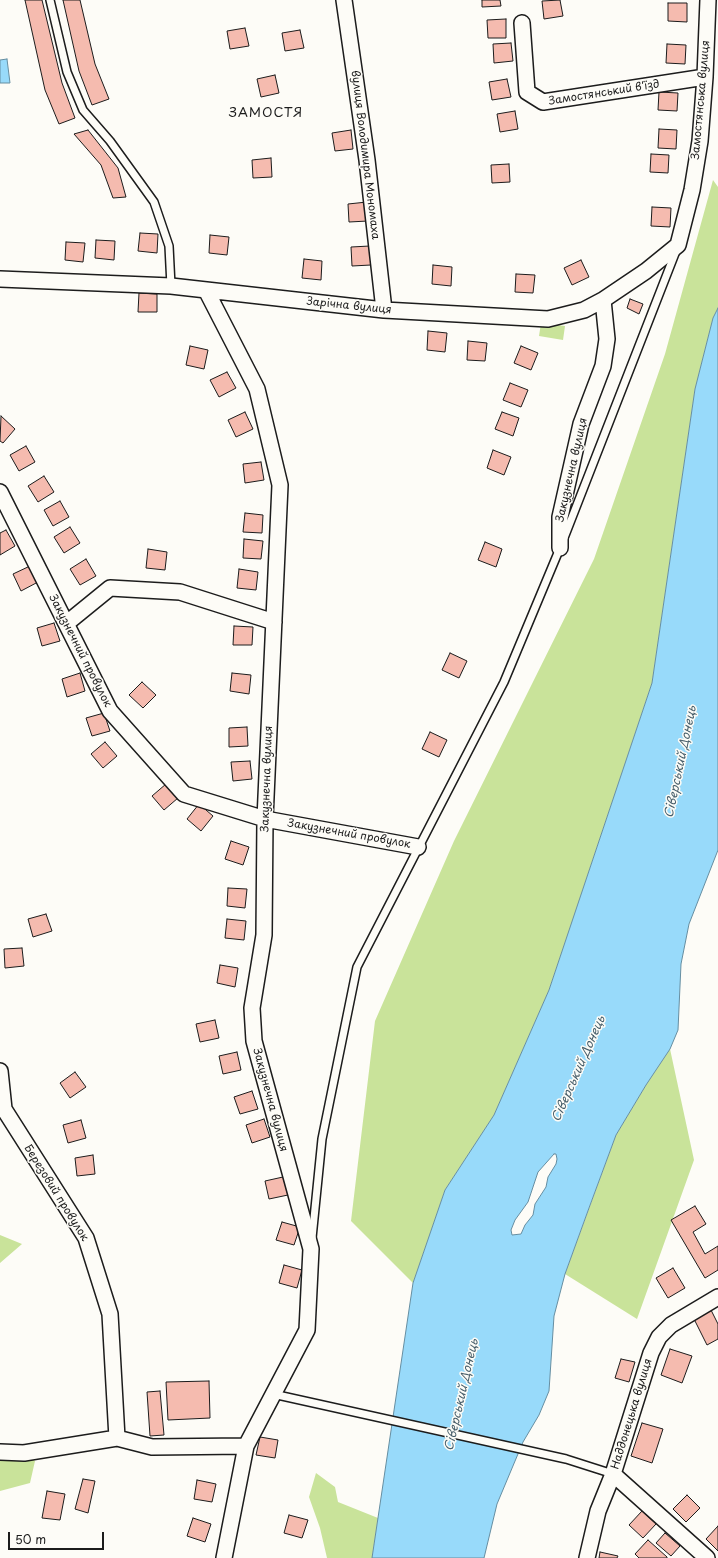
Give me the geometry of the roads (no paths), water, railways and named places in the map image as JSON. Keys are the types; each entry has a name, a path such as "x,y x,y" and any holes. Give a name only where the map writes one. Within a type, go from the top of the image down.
{"street":[{"name":"вулиця Володимира Мономаха","path":"344,0 367,160 384,310"},
{"name":"Замостянська вулиця","path":"678,245 692,190 700,141 706,77 708,0"},
{"name":"Замостянський в'їзд","path":"522,22 527,92 543,102 706,77"},
{"name":"Зарічна вулиця","path":"0,279 171,286 384,310 548,319 584,310 603,300 646,271 678,245"},
{"name":"Закузнечна вулиця","path":"206,290 257,389 280,485 265,819 264,935 252,1008 254,1040 311,1249 307,1330 246,1446 224,1558"},
{"name":"Закузнечна вулиця","path":"560,548 560,517 581,424 603,366 607,339 603,300"},
{"name":"Закузнечний провулок","path":"0,492 110,711 184,794 265,819 418,847"},
{"path":"67,623 110,588 180,592 274,622"},
{"name":"Березовий провулок","path":"0,1071 4,1109 86,1238 110,1314 117,1438"},
{"name":"Наддонецька вулиця","path":"587,1558 598,1511 613,1474 651,1353 659,1337 671,1325 718,1298"},
{"path":"0,1452 24,1453 117,1438 152,1447 246,1446"},
{"path":"613,1474 707,1558"}],"lane":[{"path":"50,0 67,72 83,110 110,141 154,202 169,246 171,286"},
{"path":"311,1249 322,1139 356,966 504,682 560,548 678,245"},
{"path":"273,1394 566,1459 613,1474"}],"water":[{"path":"7,59 10,83 0,83 0,60"},
{"name":"Сіверський Донець","path":"718,308 718,850 689,924 681,964 678,1030 670,1049 616,1135 589,1208 565,1274 554,1316 549,1391 539,1415 523,1442 497,1504 484,1558 372,1558 413,1283 445,1190 494,1115 549,990 652,683 695,389 713,318","holes":["554,1154 556,1154 556,1164 548,1177 546,1187 535,1204 533,1215 525,1225 521,1234 512,1235 511,1230 515,1220 528,1202 538,1172"]}],"district":[{"name":"ЗАМОСТЯ","path":"266,113"}]}
